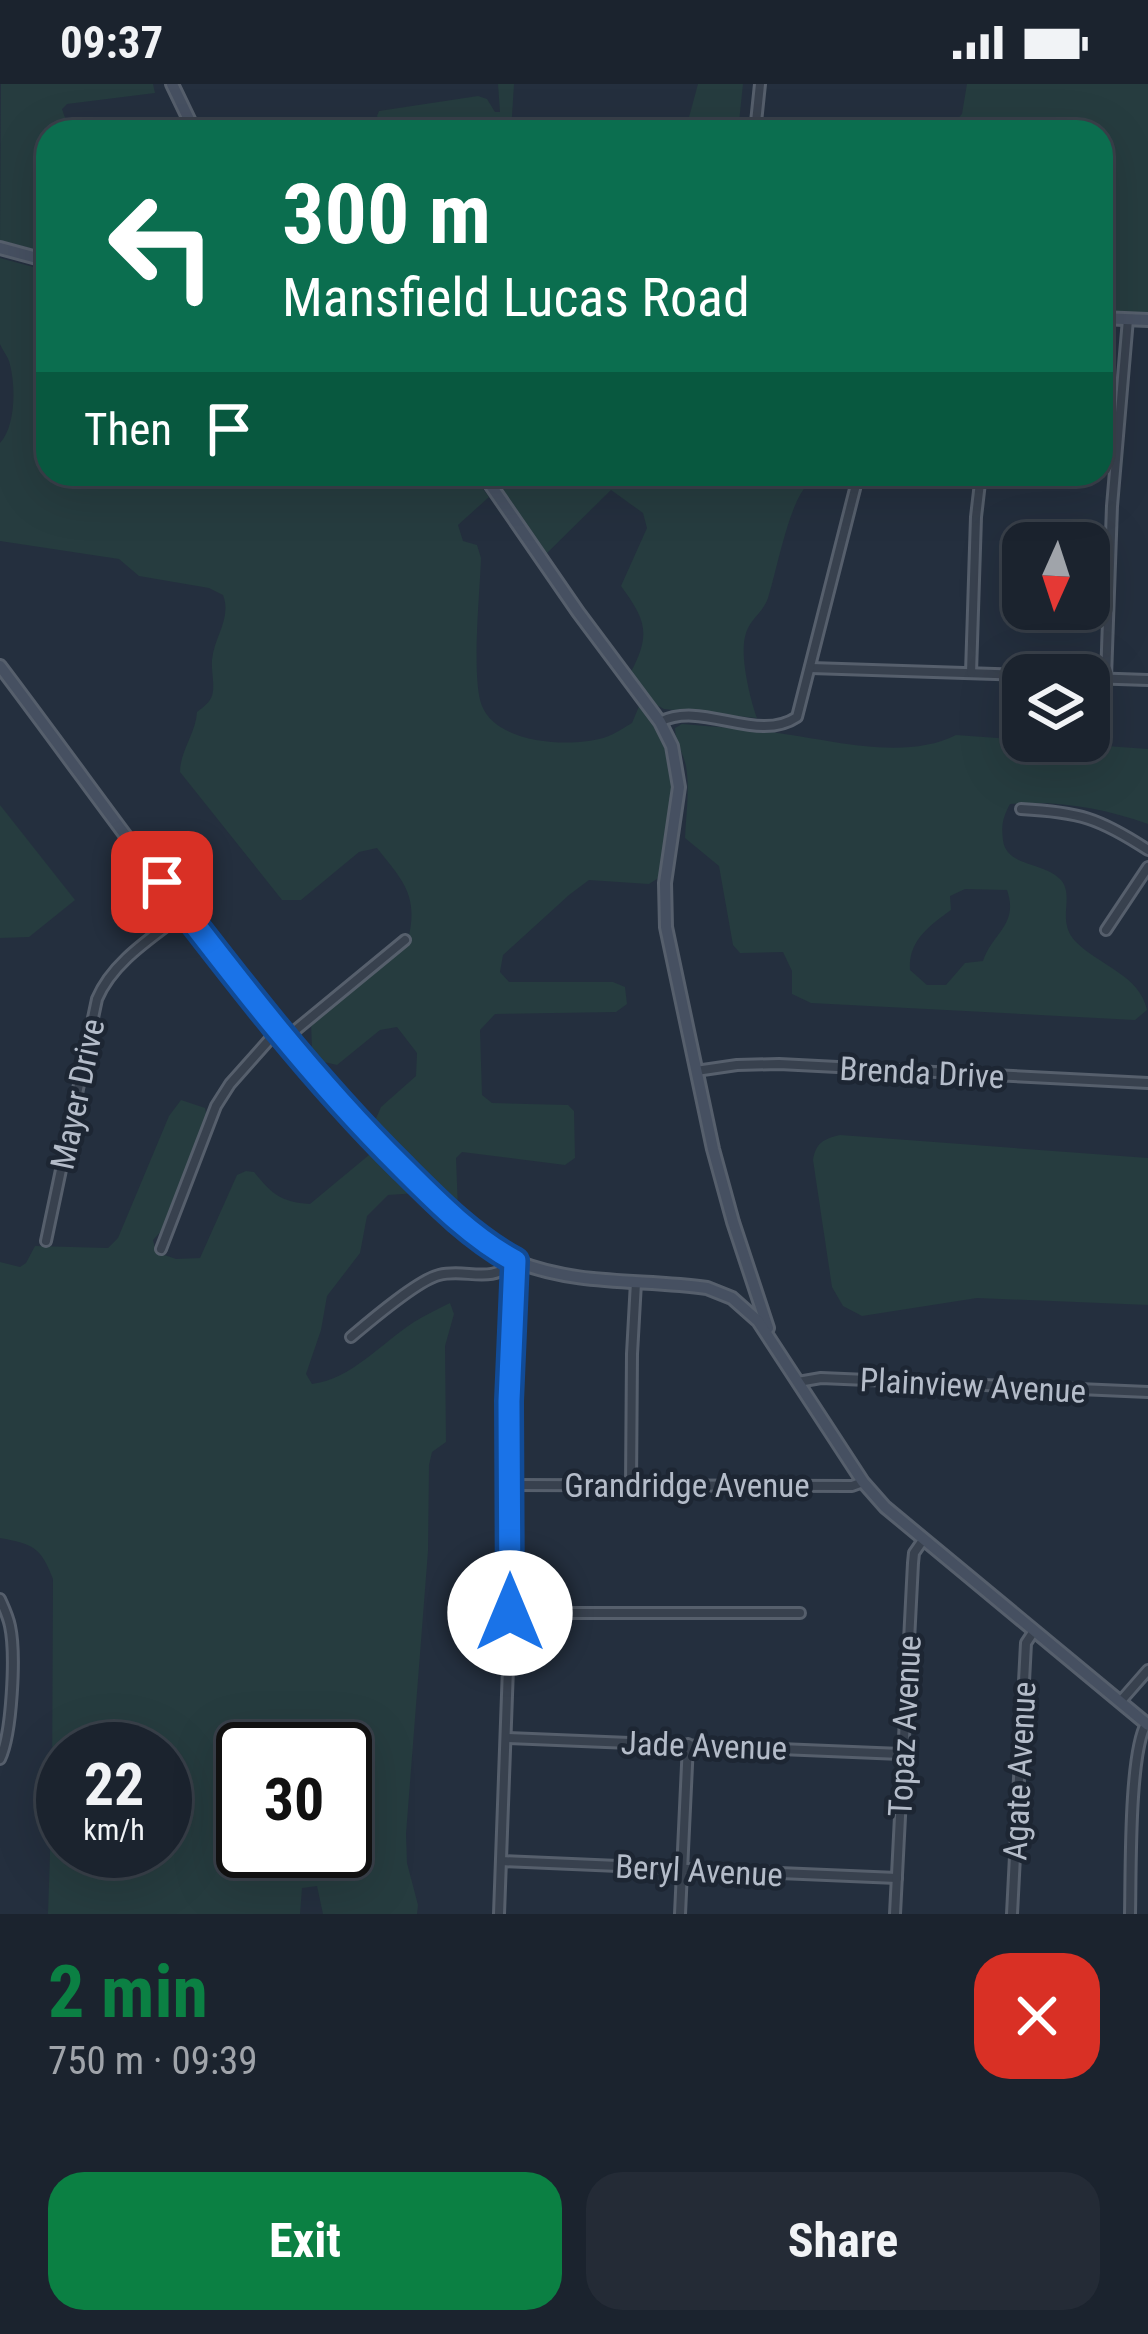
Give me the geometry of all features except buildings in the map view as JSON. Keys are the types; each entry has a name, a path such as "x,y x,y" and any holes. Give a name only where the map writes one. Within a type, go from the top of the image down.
{"street":[{"path":"172,84 189,120"},
{"path":"756,120 760,84"},
{"path":"0,248 36,258"},
{"path":"1113,318 1148,320"},
{"path":"1107,654 1112,506 1128,319"},
{"path":"491,486 660,722 672,746 679,776 664,914 717,1166 773,1343"},
{"path":"660,722 676,715 760,725 793,721 801,710 856,486"},
{"path":"971,674 980,486"},
{"path":"0,665 282,1034 349,1114 422,1187 471,1232 515,1261 572,1276 707,1288 734,1299 758,1321 863,1482 894,1515 1147,1725 1139,1739 1130,1914"},
{"path":"811,668 1002,675"},
{"path":"1110,678 1148,680"},
{"path":"1021,809 1081,814 1111,826 1148,850"},
{"path":"1106,930 1148,867"},
{"name":"Mayer Drive","path":"46,1241 97,999 119,965 185,912"},
{"path":"161,1249 216,1106 230,1084 282,1034 405,940"},
{"name":"Brenda Drive","path":"696,1071 757,1064 1148,1083"},
{"path":"351,1336 436,1276 494,1274 515,1261"},
{"path":"499,1914 507,1738 509,1401 515,1261"},
{"path":"734,1299 751,1280"},
{"path":"631,1486 636,1282"},
{"name":"Plainview Avenue","path":"798,1382 821,1378 1148,1392"},
{"name":"Grandridge Avenue","path":"510,1485 852,1486 863,1482"},
{"name":"Topaz Avenue","path":"895,1914 913,1563 923,1540"},
{"path":"0,1599 12,1638 8,1733 0,1759"},
{"path":"510,1613 800,1613"},
{"name":"Agate Avenue","path":"1012,1914 1026,1643 1034,1630"},
{"path":"1120,1702 1148,1670"},
{"name":"Jade Avenue","path":"507,1738 902,1754"},
{"path":"680,1914 688,1744"},
{"name":"Beryl Avenue","path":"501,1861 897,1878"}],"green space":[{"path":"1,84 153,84 155,93 67,104 62,109 66,120 36,120 36,250 0,240"},
{"path":"498,84 514,84 512,120 378,120 377,116 379,111 478,96 500,112"},
{"path":"698,84 743,84 739,120 688,120"},
{"path":"967,84 1148,84 1148,314 1113,313 1113,120 956,120 962,114"},
{"path":"0,258 36,268 36,486 481,486 489,497 458,525 463,541 477,545 481,558 477,676 482,706 490,718 517,735 551,742 585,741 632,723 640,704 657,727 670,753 674,782 660,877 649,884 589,880 503,955 500,972 509,982 613,982 625,987 627,1004 616,1012 495,1014 480,1030 482,1095 492,1103 568,1105 574,1111 575,1158 565,1165 462,1152 456,1158 458,1209 374,1123 381,1107 416,1076 417,1053 397,1027 380,1030 337,1065 320,1061 312,1048 311,1024 408,940 411,911 406,890 377,848 359,852 301,900 282,900 180,772 197,712 212,694 212,660 225,612 223,595 209,588 139,576 119,559 0,541 0,443 12,416 13,381 0,344"},
{"path":"509,486 807,486 795,505 768,598 745,637 745,666 757,718 664,709 642,697 631,672 643,628 621,586 647,528 643,513 611,490 544,556 500,492"},
{"path":"682,724 891,748 936,743 956,735 1002,738 1002,762 1110,762 1110,746 1148,749 1148,824 1080,806 1027,803 1010,804 1002,830 1011,855 1061,880 1067,925 1075,941 1136,988 1147,1010 1135,1020 811,1003 792,994 792,971 783,952 740,953 733,945 719,866 685,838 687,775 675,728","holes":["965,889 1007,890 1007,920 983,961 965,963 946,985 927,985 910,970 916,942 951,910 950,896"]},
{"path":"0,805 75,900 29,937 0,938"},
{"path":"181,1100 205,1108 207,1118 163,1229 153,1240 156,1252 176,1259 200,1258 237,1175 246,1171 254,1172 284,1199 310,1204 375,1150 417,1193 388,1195 367,1216 360,1253 327,1296 306,1374 312,1384 340,1375 414,1322 450,1303 454,1314 445,1346 446,1442 432,1452 429,1465 428,1551 406,1834 417,1914 323,1914 317,1886 302,1888 300,1914 48,1914 49,1878 192,1878 192,1722 52,1722 53,1579 34,1549 0,1538 0,1262 20,1267 35,1246 108,1248 118,1238 169,1116"},
{"path":"840,1135 1148,1158 1148,1305 977,1298 862,1316 843,1306 832,1287 813,1160 821,1143"}],"route":[{"path":"162,882 349,1114 462,1225 515,1261 509,1401 510,1613"}]}
